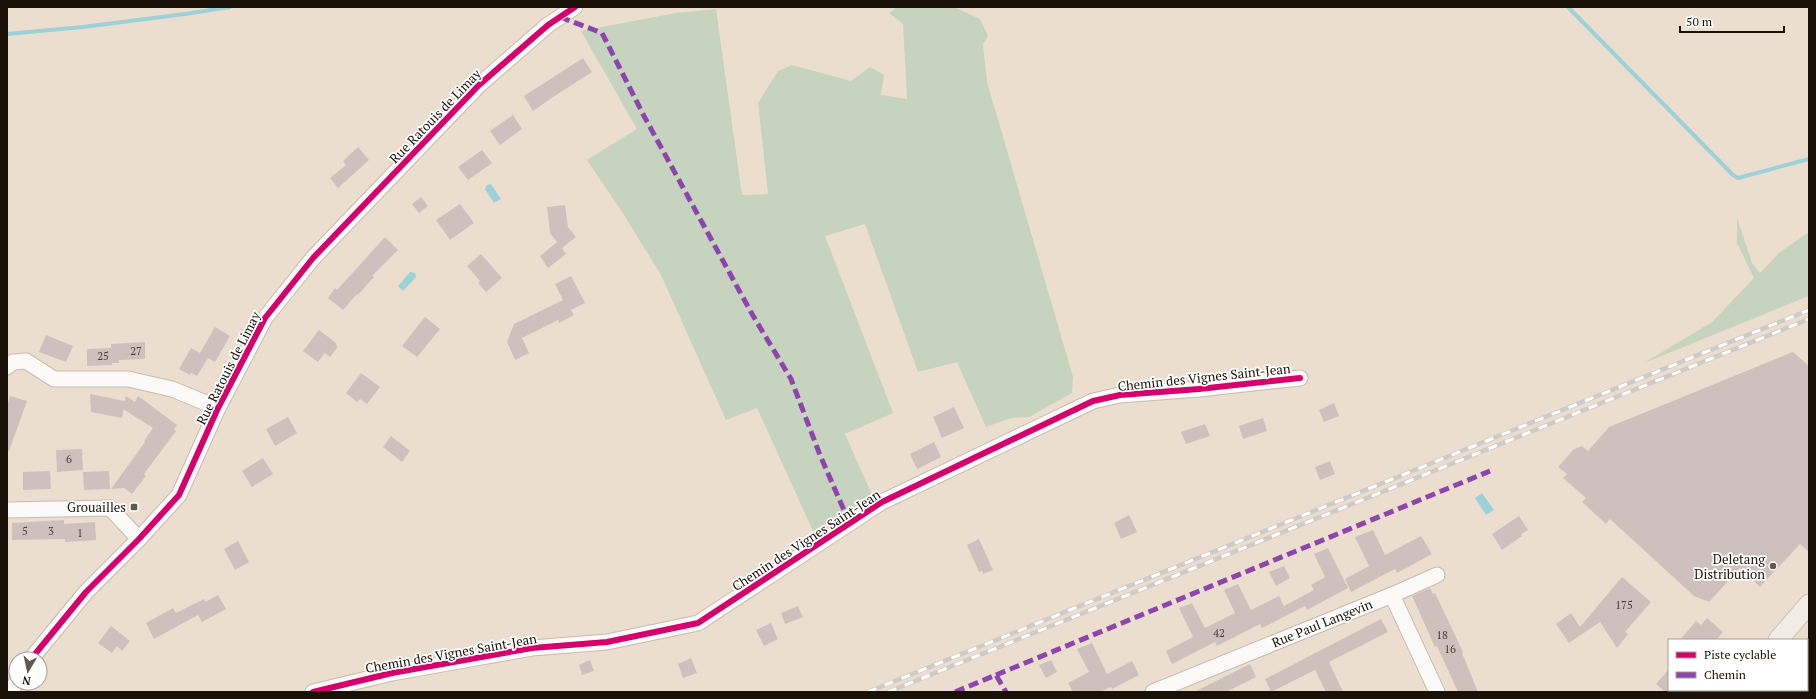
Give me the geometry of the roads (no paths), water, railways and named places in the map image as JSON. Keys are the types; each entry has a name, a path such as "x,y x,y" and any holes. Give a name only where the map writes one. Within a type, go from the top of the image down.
{"main road":[{"path":"1779,639 1809,605"}],"street":[{"name":"Rue Ratouis de Limay","path":"38,651 86,592 139,539 179,495 218,408 265,318 313,258 479,85 548,25 575,7"},
{"path":"7,367 13,362 26,362 54,379 128,379 172,389 218,408"},
{"name":"Chemin des Vignes Saint-Jean","path":"313,692 399,672 532,648 607,642 698,623 882,502 1093,401 1120,395 1199,389 1300,378"},
{"path":"7,510 110,508 139,539"},
{"name":"Rue Paul Langevin","path":"1153,692 1179,687 1437,575"},
{"path":"1392,595 1437,692"}],"water":[{"path":"491,184 501,199 494,203 485,189 487,185"},
{"path":"410,272 415,273 416,277 403,291 398,286"},
{"path":"1482,493 1494,510 1486,515 1475,498"}],"waterway":[{"path":"7,34 83,27 230,7"},
{"path":"1568,7 1733,175 1738,178 1809,159"}],"railway":[{"path":"868,692 1809,310"},
{"path":"888,692 1809,319"}],"place":[{"name":"Grouailles","path":"134,507"},
{"name":"Deletang Distribution","path":"1773,566"}]}
